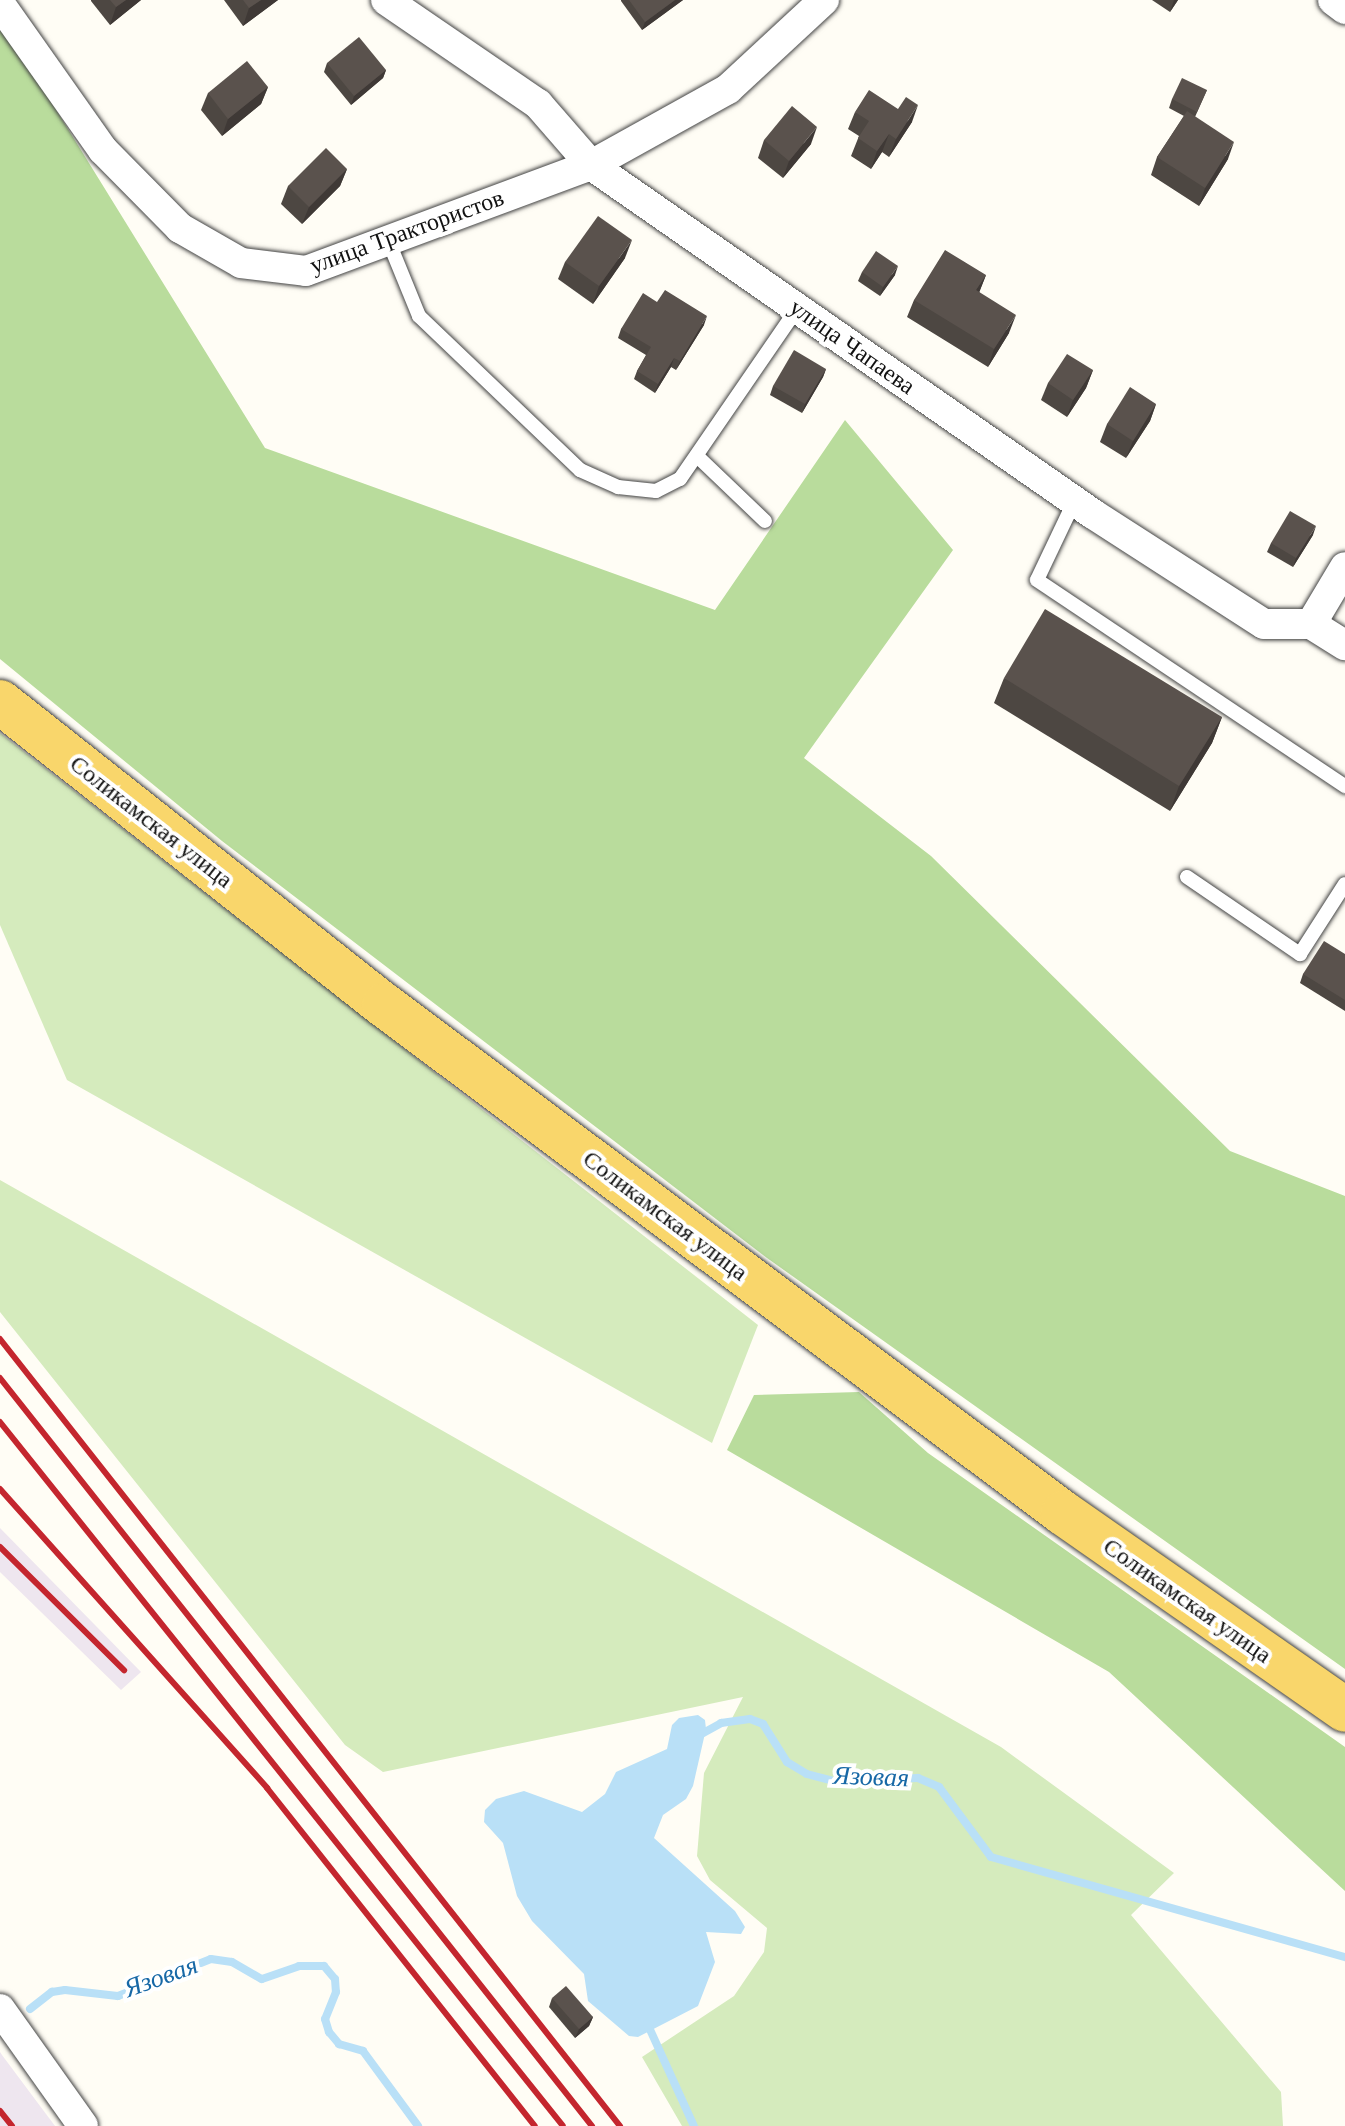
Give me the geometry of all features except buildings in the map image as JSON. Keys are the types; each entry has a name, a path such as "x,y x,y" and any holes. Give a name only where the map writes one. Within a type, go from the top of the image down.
{"main road":[{"name":"Соликамская улица","path":"0,702 421,1034 1063,1513 1345,1710"}],"street":[{"name":"улица Чапаева","path":"386,0 538,104 591,165 1074,502 1264,624 1311,624"},
{"name":"улица Трактористов","path":"0,4 103,150 180,228 241,263 306,271 591,165 728,89 824,0"},
{"path":"1333,0 1345,9"},
{"path":"1345,567 1311,624 1345,645"},
{"path":"0,2009 83,2126"}],"lane":[{"path":"388,240 419,316 580,470 618,487 656,491 680,479 797,309"},
{"path":"697,456 765,521"},
{"path":"1074,502 1037,580 1345,786"},
{"path":"1187,877 1300,954 1345,884"}],"shaded area":[{"path":"0,1528 141,1672 121,1690 0,1572"},
{"path":"0,2052 2,2055 55,2126 0,2126"}],"green space":[{"path":"0,19 265,448 715,610 845,420 953,550 804,758 931,856 1230,1151 1345,1196 1345,1669 767,1258 222,841 0,659"},
{"path":"0,733 758,1325 712,1443 67,1080 0,925"},
{"path":"0,1180 1001,1747 1174,1873 1131,1915 1281,2092 1283,2126 682,2126 642,2057 734,1996 764,1952 767,1928 710,1880 697,1856 704,1773 743,1697 383,1772 345,1745 0,1312"},
{"path":"859,1392 928,1453 1345,1747 1345,1891 1109,1672 727,1450 754,1395"}],"water":[{"path":"698,1715 705,1720 706,1729 693,1786 686,1799 663,1815 654,1838 735,1911 745,1927 741,1934 706,1932 715,1962 698,2006 638,2037 629,2036 588,2001 584,1974 532,1921 517,1896 503,1843 484,1822 485,1810 496,1799 524,1791 582,1812 605,1794 616,1772 667,1749 672,1725 679,1718"}],"waterway":[{"name":"Язовая","path":"696,1737 721,1723 750,1719 763,1724 787,1762 807,1774 833,1781 918,1778 939,1787 991,1857 1345,1957"},
{"name":"Язовая","path":"30,2009 52,1992 65,1990 118,1996 211,1959 232,1962 262,1979 299,1966 324,1966 335,1979 336,1992 325,2019 329,2032 339,2044 363,2051 418,2126"},
{"name":"Язовая","path":"647,2023 694,2126"}],"railway":[{"path":"0,1339 620,2126"},
{"path":"0,1378 592,2126"},
{"path":"0,1422 563,2126"},
{"path":"0,1489 267,1788 535,2126"},
{"path":"0,1547 124,1670"},
{"path":"0,2111 12,2126"}]}
